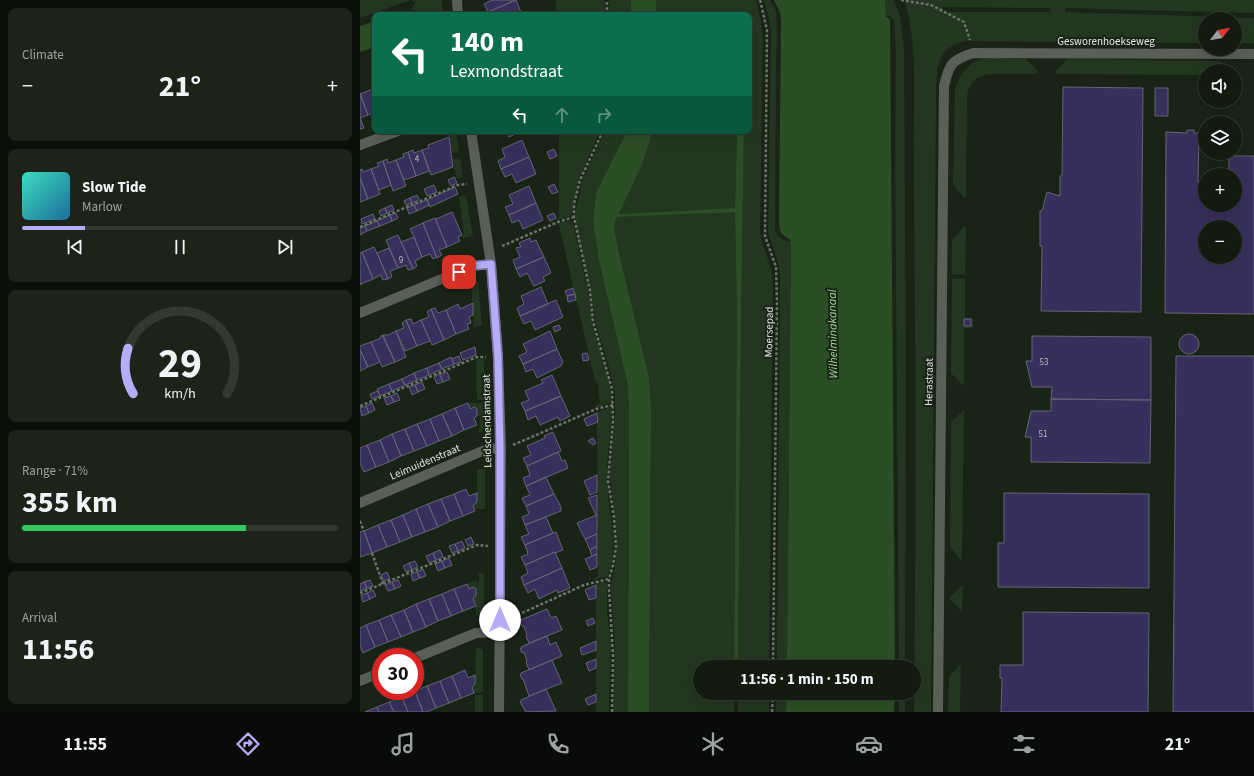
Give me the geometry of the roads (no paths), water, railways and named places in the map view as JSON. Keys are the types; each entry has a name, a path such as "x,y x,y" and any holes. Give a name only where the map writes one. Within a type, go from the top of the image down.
{"street":[{"path":"457,0 458,12"},
{"name":"Gesworenhoekseweg","path":"960,57 973,53 1254,54"},
{"name":"Herastraat","path":"938,712 944,86 949,68 960,57"},
{"path":"360,145 390,134"},
{"name":"Leidschendamstraat","path":"471,134 491,264 498,357 500,448 499,712"},
{"path":"360,313 473,266 491,264"},
{"name":"Leimuidenstraat","path":"360,503 487,449 500,448"},
{"path":"424,654 476,633 500,632"},
{"path":"360,681 372,676"}],"water":[{"path":"631,0 656,0 656,12 631,12"},
{"name":"Wilhelminakanaal","path":"774,0 885,0 886,17 890,19 895,660 787,660 791,240 782,233 779,223 780,12"},
{"path":"372,22 372,48 360,52 360,26"},
{"path":"626,134 652,134 643,162 619,214 735,208 737,134 744,134 738,660 734,660 737,313 735,212 617,217 614,224 618,249 649,377 651,409 649,712 628,712 629,409 627,382 599,260 593,221 596,193"},
{"path":"787,700 895,700 894,712 786,712"}]}
